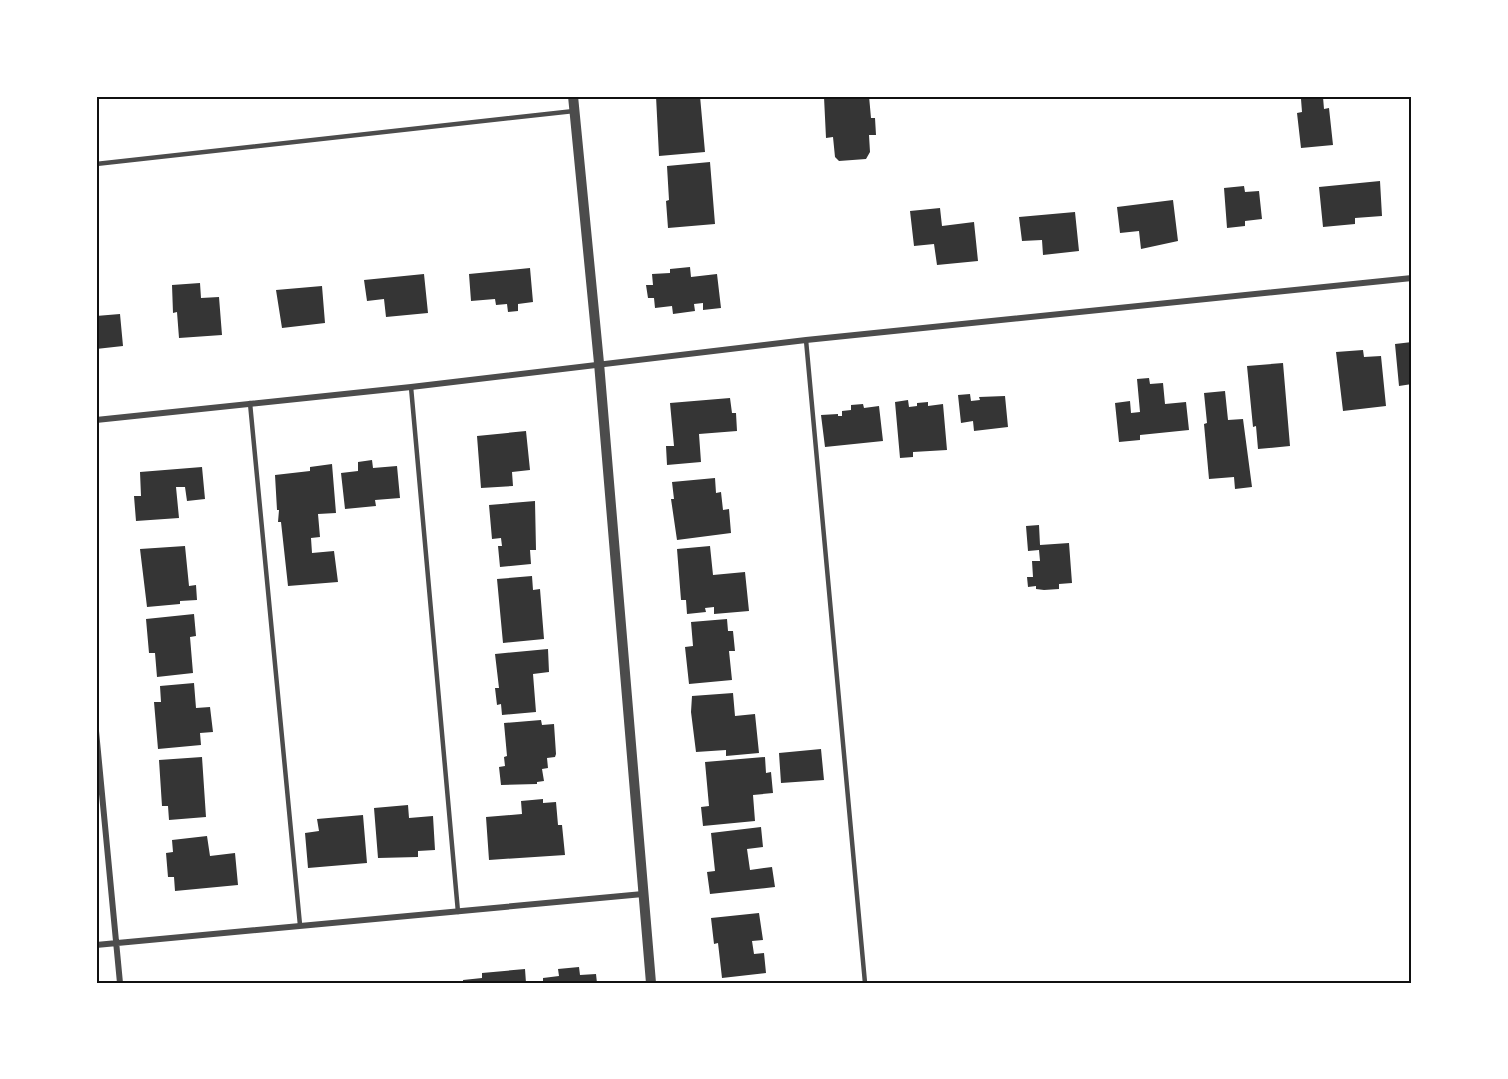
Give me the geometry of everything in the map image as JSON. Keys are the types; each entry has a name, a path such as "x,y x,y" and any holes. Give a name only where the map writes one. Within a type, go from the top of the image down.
{"street":[{"path":"573,96 599,363 651,983"},
{"path":"96,420 411,387 806,340 1412,278"},
{"path":"96,731 120,983"},
{"path":"96,945 643,894"}],"lane":[{"path":"96,164 574,111"},
{"path":"806,340 865,983"},
{"path":"411,387 458,912"},
{"path":"250,403 300,925"}],"building":[{"path":"656,96 700,96 705,152 659,156"},
{"path":"869,96 871,118 875,118 876,135 869,135 870,152 866,159 839,161 835,157 833,137 826,138 824,97"},
{"path":"1323,97 1324,109 1329,108 1333,145 1301,148 1297,113 1302,112 1301,99"},
{"path":"710,162 715,224 668,228 667,166"},
{"path":"1380,181 1382,216 1355,218 1355,224 1323,227 1319,187"},
{"path":"1244,186 1245,192 1259,191 1262,219 1245,221 1245,226 1227,228 1224,188"},
{"path":"1173,200 1178,241 1141,249 1139,231 1120,233 1117,207"},
{"path":"940,208 942,226 974,222 978,261 937,265 934,244 914,246 910,211"},
{"path":"1075,212 1079,251 1043,255 1042,240 1022,241 1019,217"},
{"path":"690,267 691,277 717,274 721,308 703,310 703,303 694,304 695,311 673,314 672,306 655,308 654,298 648,298 646,285 653,285 652,274 670,273 670,269"},
{"path":"530,268 533,302 518,304 518,311 508,312 507,304 496,305 495,299 471,301 469,274"},
{"path":"424,274 428,313 386,317 384,299 367,301 364,280"},
{"path":"200,283 201,298 219,297 222,335 179,338 177,312 173,313 172,285"},
{"path":"322,286 325,323 282,328 276,290"},
{"path":"120,314 123,346 96,349 96,316"},
{"path":"1412,342 1412,384 1399,386 1395,344"},
{"path":"1363,350 1364,357 1381,356 1386,406 1343,411 1336,352"},
{"path":"1283,363 1290,446 1258,449 1256,426 1253,427 1247,366"},
{"path":"1149,378 1150,384 1163,383 1165,404 1186,402 1189,430 1140,435 1140,440 1119,442 1115,403 1130,401 1131,413 1140,412 1137,379"},
{"path":"1225,391 1228,420 1243,419 1252,487 1235,489 1234,477 1209,479 1204,393"},
{"path":"970,394 971,401 980,400 979,397 1005,396 1008,427 974,431 973,421 961,423 958,395"},
{"path":"730,398 732,413 736,413 737,431 699,434 701,462 667,465 666,446 674,446 670,403"},
{"path":"908,400 909,407 917,406 917,403 928,402 928,406 943,404 947,450 913,452 913,457 900,458 895,402"},
{"path":"863,404 864,408 879,406 883,441 825,447 821,415 838,414 842,416 842,411 851,410 851,405"},
{"path":"526,431 530,470 512,472 513,486 481,488 477,436"},
{"path":"372,460 373,468 397,466 400,498 375,500 376,506 345,509 341,473 358,471 358,462"},
{"path":"332,464 336,513 318,514 320,537 311,538 312,553 334,551 338,582 288,586 281,522 278,522 275,475 310,471 310,467"},
{"path":"202,467 205,499 187,501 185,487 176,487 179,518 136,521 134,496 141,496 140,472"},
{"path":"715,478 716,493 721,492 723,510 729,509 731,533 677,540 671,499 674,499 672,482"},
{"path":"535,501 536,550 530,550 531,564 500,567 498,546 502,546 501,538 492,539 489,505"},
{"path":"1039,525 1040,545 1069,543 1072,583 1059,584 1059,589 1044,590 1036,589 1036,586 1028,587 1027,577 1033,577 1032,561 1040,561 1039,550 1028,551 1026,526"},
{"path":"185,546 189,586 196,585 197,600 147,607 140,549"},
{"path":"710,546 713,575 745,572 749,611 714,614 714,607 705,608 706,612 687,614 686,600 681,600 677,549"},
{"path":"532,576 533,590 540,589 544,639 503,643 497,579"},
{"path":"194,614 196,636 190,637 193,673 157,677 155,653 149,653 146,619"},
{"path":"727,619 728,631 733,631 735,651 729,651 732,680 689,684 685,647 693,646 691,622"},
{"path":"548,649 549,672 533,674 536,712 502,715 501,704 497,705 495,688 499,688 495,654"},
{"path":"194,683 196,708 210,707 213,732 200,733 201,745 158,749 154,702 161,702 160,686"},
{"path":"733,693 735,716 755,714 759,753 726,756 726,750 696,752 691,712 692,696"},
{"path":"541,720 542,725 554,724 556,754 555,757 547,758 548,768 542,769 544,781 537,782 537,784 501,785 499,767 505,766 504,757 507,756 504,723"},
{"path":"821,749 824,780 781,783 779,753"},
{"path":"202,757 206,817 169,820 168,806 162,806 159,760"},
{"path":"765,757 766,773 771,772 773,793 753,795 755,821 703,826 701,807 709,806 705,762"},
{"path":"543,799 543,803 556,802 558,825 562,825 565,855 489,860 486,817 522,814 521,801"},
{"path":"408,805 409,818 433,816 435,850 418,851 418,857 378,858 374,808"},
{"path":"363,815 367,863 308,868 305,833 319,831 317,819"},
{"path":"761,827 763,847 747,849 750,870 772,867 775,887 710,894 707,872 715,871 711,833"},
{"path":"207,836 210,856 235,853 238,885 175,891 174,877 168,877 166,853 173,852 172,840"},
{"path":"759,913 763,940 752,941 754,954 764,953 766,973 722,978 718,943 714,944 711,918"},
{"path":"579,967 580,975 596,974 597,983 543,983 543,978 559,976 558,969"},
{"path":"525,969 526,983 463,983 463,980 482,978 482,973"}]}
